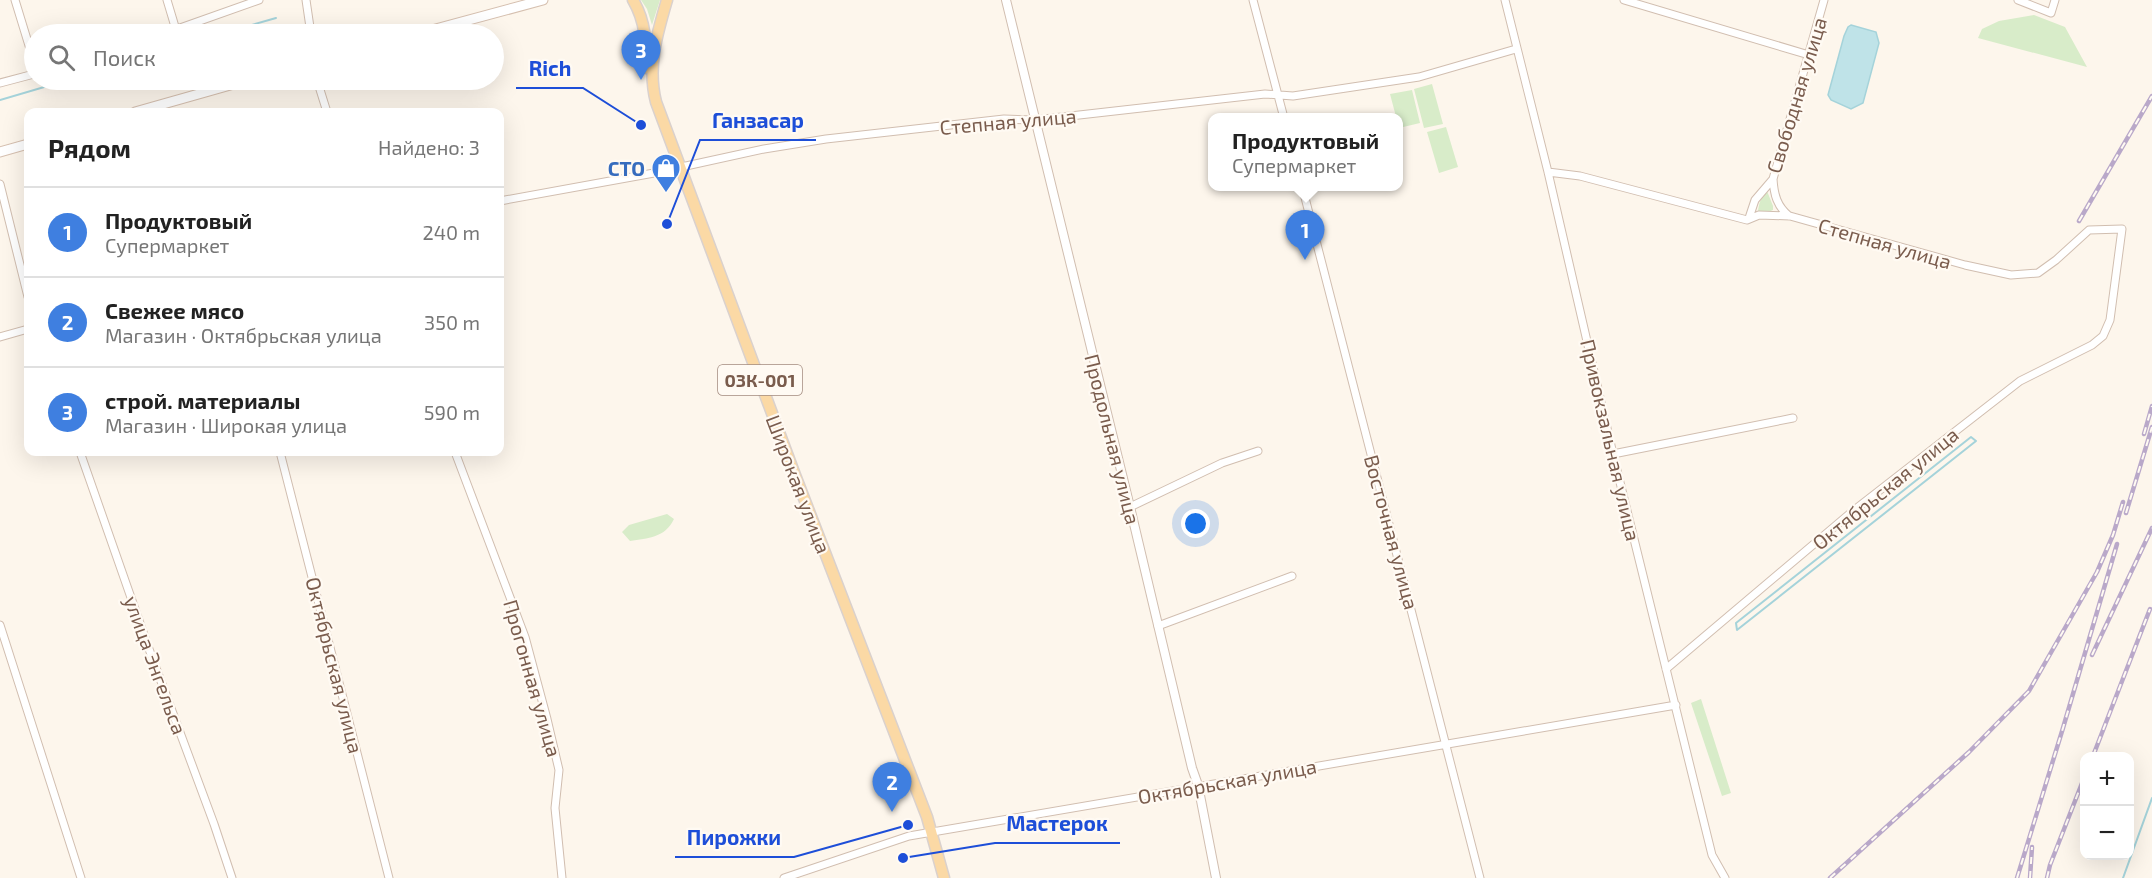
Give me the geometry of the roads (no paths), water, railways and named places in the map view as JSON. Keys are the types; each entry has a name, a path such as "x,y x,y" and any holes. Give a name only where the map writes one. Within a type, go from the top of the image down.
{"main road":[{"path":"481,19 515,0"},
{"path":"460,24 543,0"},
{"name":"03К-001","path":"633,0 642,15 646,32 647,74 653,91"},
{"name":"03К-001","path":"653,91 652,65 667,0"},
{"path":"149,108 213,90"},
{"name":"Широкая улица","path":"653,91 931,832 944,878"},
{"path":"0,152 24,145"}],"street":[{"path":"15,0 24,29"},
{"path":"167,0 174,24"},
{"path":"193,24 259,0"},
{"path":"306,0 310,24"},
{"name":"Продольная улица","path":"1006,0 1198,786 1216,878"},
{"path":"1253,0 1283,113"},
{"name":"Привокзальная улица","path":"1505,0 1548,172 1613,454 1712,855 1725,878"},
{"path":"1624,0 1809,55"},
{"name":"Свободная улица","path":"1748,220 1755,200 1773,179 1824,0"},
{"path":"2018,0 2050,13 2055,0"},
{"name":"Степная улица","path":"504,200 826,139 1005,119 1035,120 1265,93 1293,96 1419,78 1516,48"},
{"path":"0,83 24,77"},
{"path":"320,90 326,108"},
{"name":"Степная улица","path":"1548,172 1580,176 1748,220 1760,215 1790,216 1965,265 2011,275 2038,273 2089,230 2122,229 2110,320"},
{"path":"1773,179 1774,195 1781,209 1790,216"},
{"path":"0,184 24,281"},
{"name":"Восточная улица","path":"1303,191 1480,878"},
{"name":"Октябрьская улица","path":"1666,669 1853,511 2020,381 2092,345 2103,336 2110,320"},
{"path":"0,337 24,330"},
{"path":"1613,454 1793,418"},
{"path":"1130,507 1222,463 1258,451"},
{"name":"улица Энгельса","path":"81,456 232,878"},
{"name":"Октябрьская улица","path":"281,456 389,878"},
{"name":"Прогонная улица","path":"457,456 525,637 547,719 559,770 555,808 562,878"},
{"path":"1158,626 1292,576"},
{"path":"0,625 81,878"},
{"name":"Октябрьская улица","path":"784,878 909,836 1676,705"}],"water":[{"path":"1851,25 1876,32 1879,43 1863,103 1851,109 1831,100 1828,95 1844,36"}],"waterway":[{"path":"255,24 276,18"},
{"path":"0,100 34,90"},
{"path":"1971,437 1976,441 1737,630 1736,623 1971,437"},
{"path":"2123,878 2152,798"}],"railway":[{"path":"2079,221 2152,96"},
{"path":"2144,434 2152,406"},
{"path":"2126,513 2152,427"},
{"path":"1830,878 1969,752 2029,691 2097,572 2113,535 2123,502"},
{"path":"2092,655 2152,528"},
{"path":"2017,878 2117,544"},
{"path":"2095,752 2150,609"},
{"path":"2047,878 2080,788"},
{"path":"2030,878 2032,847"}],"place":[{"name":"строй. материалы","path":"641,80"},
{"name":"Rich","path":"641,125"},
{"name":"СТО","path":"666,194"},
{"name":"Ганзасар","path":"667,224"},
{"name":"Продуктовый","path":"1305,260"},
{"name":"Свежее мясо","path":"892,812"},
{"name":"Пирожки","path":"908,825"},
{"name":"Мастерок","path":"903,858"}]}
